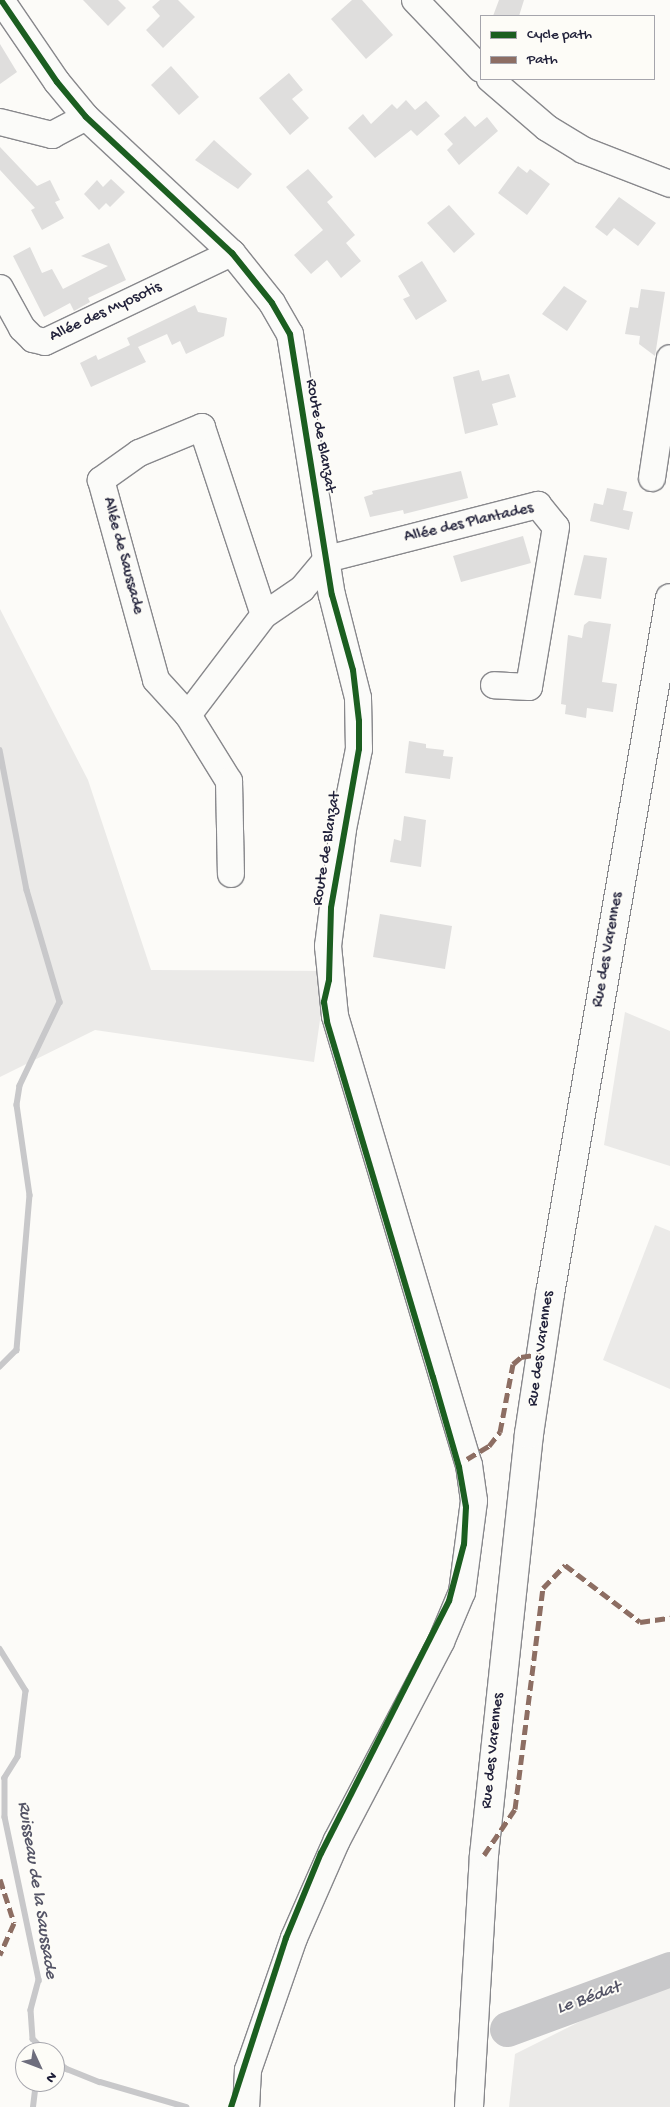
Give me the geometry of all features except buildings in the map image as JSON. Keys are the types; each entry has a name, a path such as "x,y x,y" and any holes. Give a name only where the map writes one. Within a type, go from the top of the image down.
{"main road":[{"name":"Rue des Varennes","path":"469,2107 484,1855 529,1434 550,1294 670,598"}],"street":[{"name":"Route de Blanzat","path":"1,0 57,82 86,117 232,253 272,303 290,334 298,403 332,596 353,670 359,721 359,750 331,908 329,980 351,1082 469,1466 474,1501 471,1544 462,1592 441,1642 337,1840 294,1938 248,2070 246,2107"},
{"path":"415,0 480,68"},
{"path":"491,80 547,128 583,150 670,184"},
{"path":"0,122 52,135 86,117"},
{"name":"Allée des Myosotis","path":"0,288 22,328 33,339 45,342 232,253"},
{"path":"652,478 670,358"},
{"name":"Allée de Saussade","path":"188,715 156,680 101,480 139,453 202,427 264,615"},
{"name":"Allée des Plantades","path":"327,559 538,505 556,527 529,688 494,684"},
{"path":"231,874 229,781 188,715 264,615 302,589 327,559"}],"shaded area":[{"path":"0,609 88,780 151,970 327,971 314,1062 95,1030 0,1077"},
{"path":"625,1012 670,1031 670,1166 604,1145"},
{"path":"655,1225 670,1231 670,1389 603,1360"},
{"path":"670,1988 670,2107 509,2107 515,2054 633,1995"}],"waterway":[{"name":"Ruisseau de la Saussade","path":"0,750 27,890 60,1002 20,1086 17,1105 30,1195 17,1350 0,1367"},
{"name":"Ruisseau de la Saussade","path":"0,1649 26,1691 18,1757 5,1778 5,1817 39,1980 31,2010 33,2039 36,2042"},
{"name":"Le Bédat","path":"507,2029 670,1969"},
{"name":"Ruisseau de la Saussade","path":"65,2068 100,2082 186,2107"},
{"path":"33,2107 35,2092"}],"marked path":[{"path":"467,1459 489,1446 500,1432 513,1364 521,1357 541,1354"},
{"path":"484,1855 515,1809 543,1588 565,1565 640,1622 670,1618"},
{"path":"0,1879 14,1923 0,1955"}],"cycle path":[{"path":"1,0 57,82 86,117 232,253 272,303 290,334 332,595 353,670 359,721 359,749 331,908 329,980 324,1002 327,1022 459,1467 466,1507 464,1544 449,1601 321,1853 286,1938 231,2107"}]}
